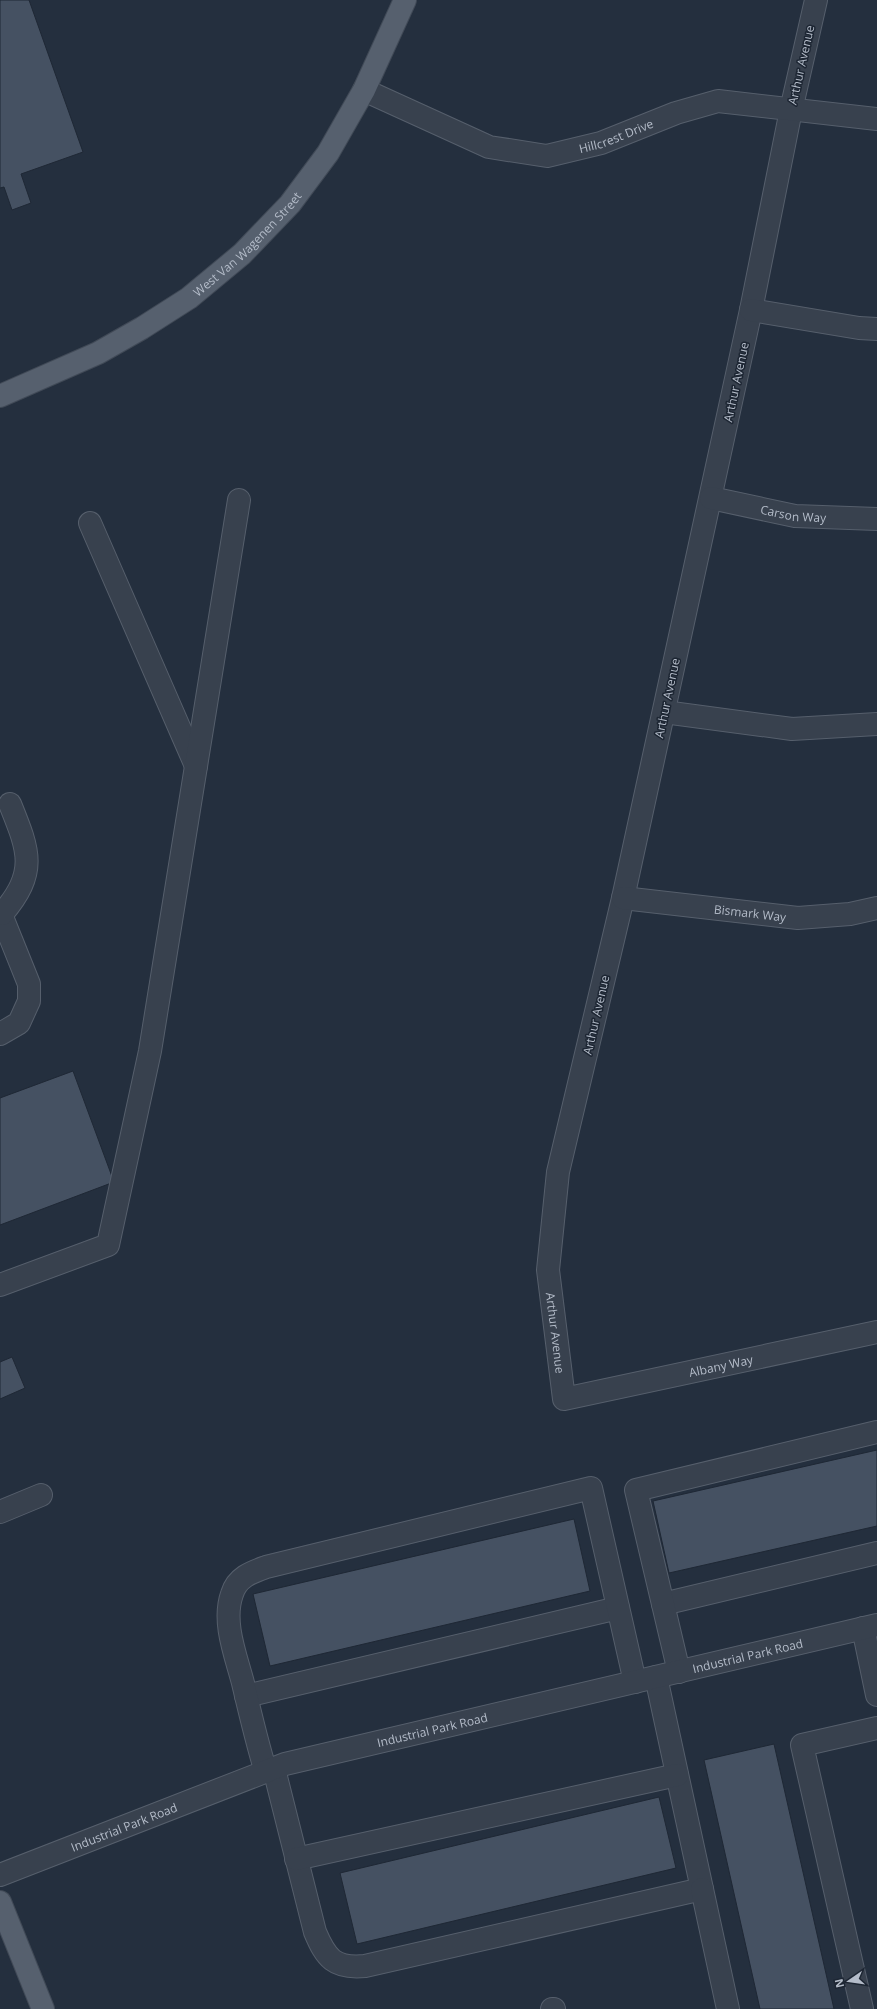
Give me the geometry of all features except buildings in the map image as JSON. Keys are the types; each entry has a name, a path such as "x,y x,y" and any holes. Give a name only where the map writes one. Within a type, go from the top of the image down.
{"main road":[{"name":"West Van Wagenen Street","path":"0,396 98,353 149,324 189,298 242,254 290,204 328,152 364,90 405,0"},
{"path":"0,1902 43,2009"}],"street":[{"name":"Arthur Avenue","path":"564,1399 548,1270 558,1172 623,898 664,712 751,310 791,110 816,0"},
{"name":"Hillcrest Drive","path":"364,90 489,147 547,156 601,143 676,113 718,101 877,119"},
{"path":"751,310 859,328 877,329"},
{"name":"Carson Way","path":"711,498 795,516 877,519"},
{"path":"0,1286 108,1245 150,1051 239,500"},
{"path":"90,523 196,766"},
{"path":"664,712 792,729 877,724"},
{"path":"0,1034 20,1023 29,1001 29,984 1,913 16,898 26,873 27,856 24,842 10,804"},
{"name":"Bismark Way","path":"623,898 798,918 850,914 877,908"},
{"name":"Albany Way","path":"564,1399 877,1332"},
{"path":"679,1672 636,1490 877,1432"},
{"path":"635,1682 591,1488 274,1565 247,1574 232,1592 229,1620 246,1696 270,1770 296,1859 309,1913 321,1946 328,1956 337,1964 350,1967 364,1966 702,1889"},
{"path":"0,1512 41,1495"},
{"path":"663,1604 877,1554"},
{"path":"246,1696 618,1608"},
{"path":"870,1627 877,1695"},
{"name":"Industrial Park Road","path":"0,1875 285,1764 870,1627"},
{"path":"656,1677 728,2009"},
{"path":"862,2009 802,1745 877,1728"},
{"path":"296,1859 678,1775"}]}
